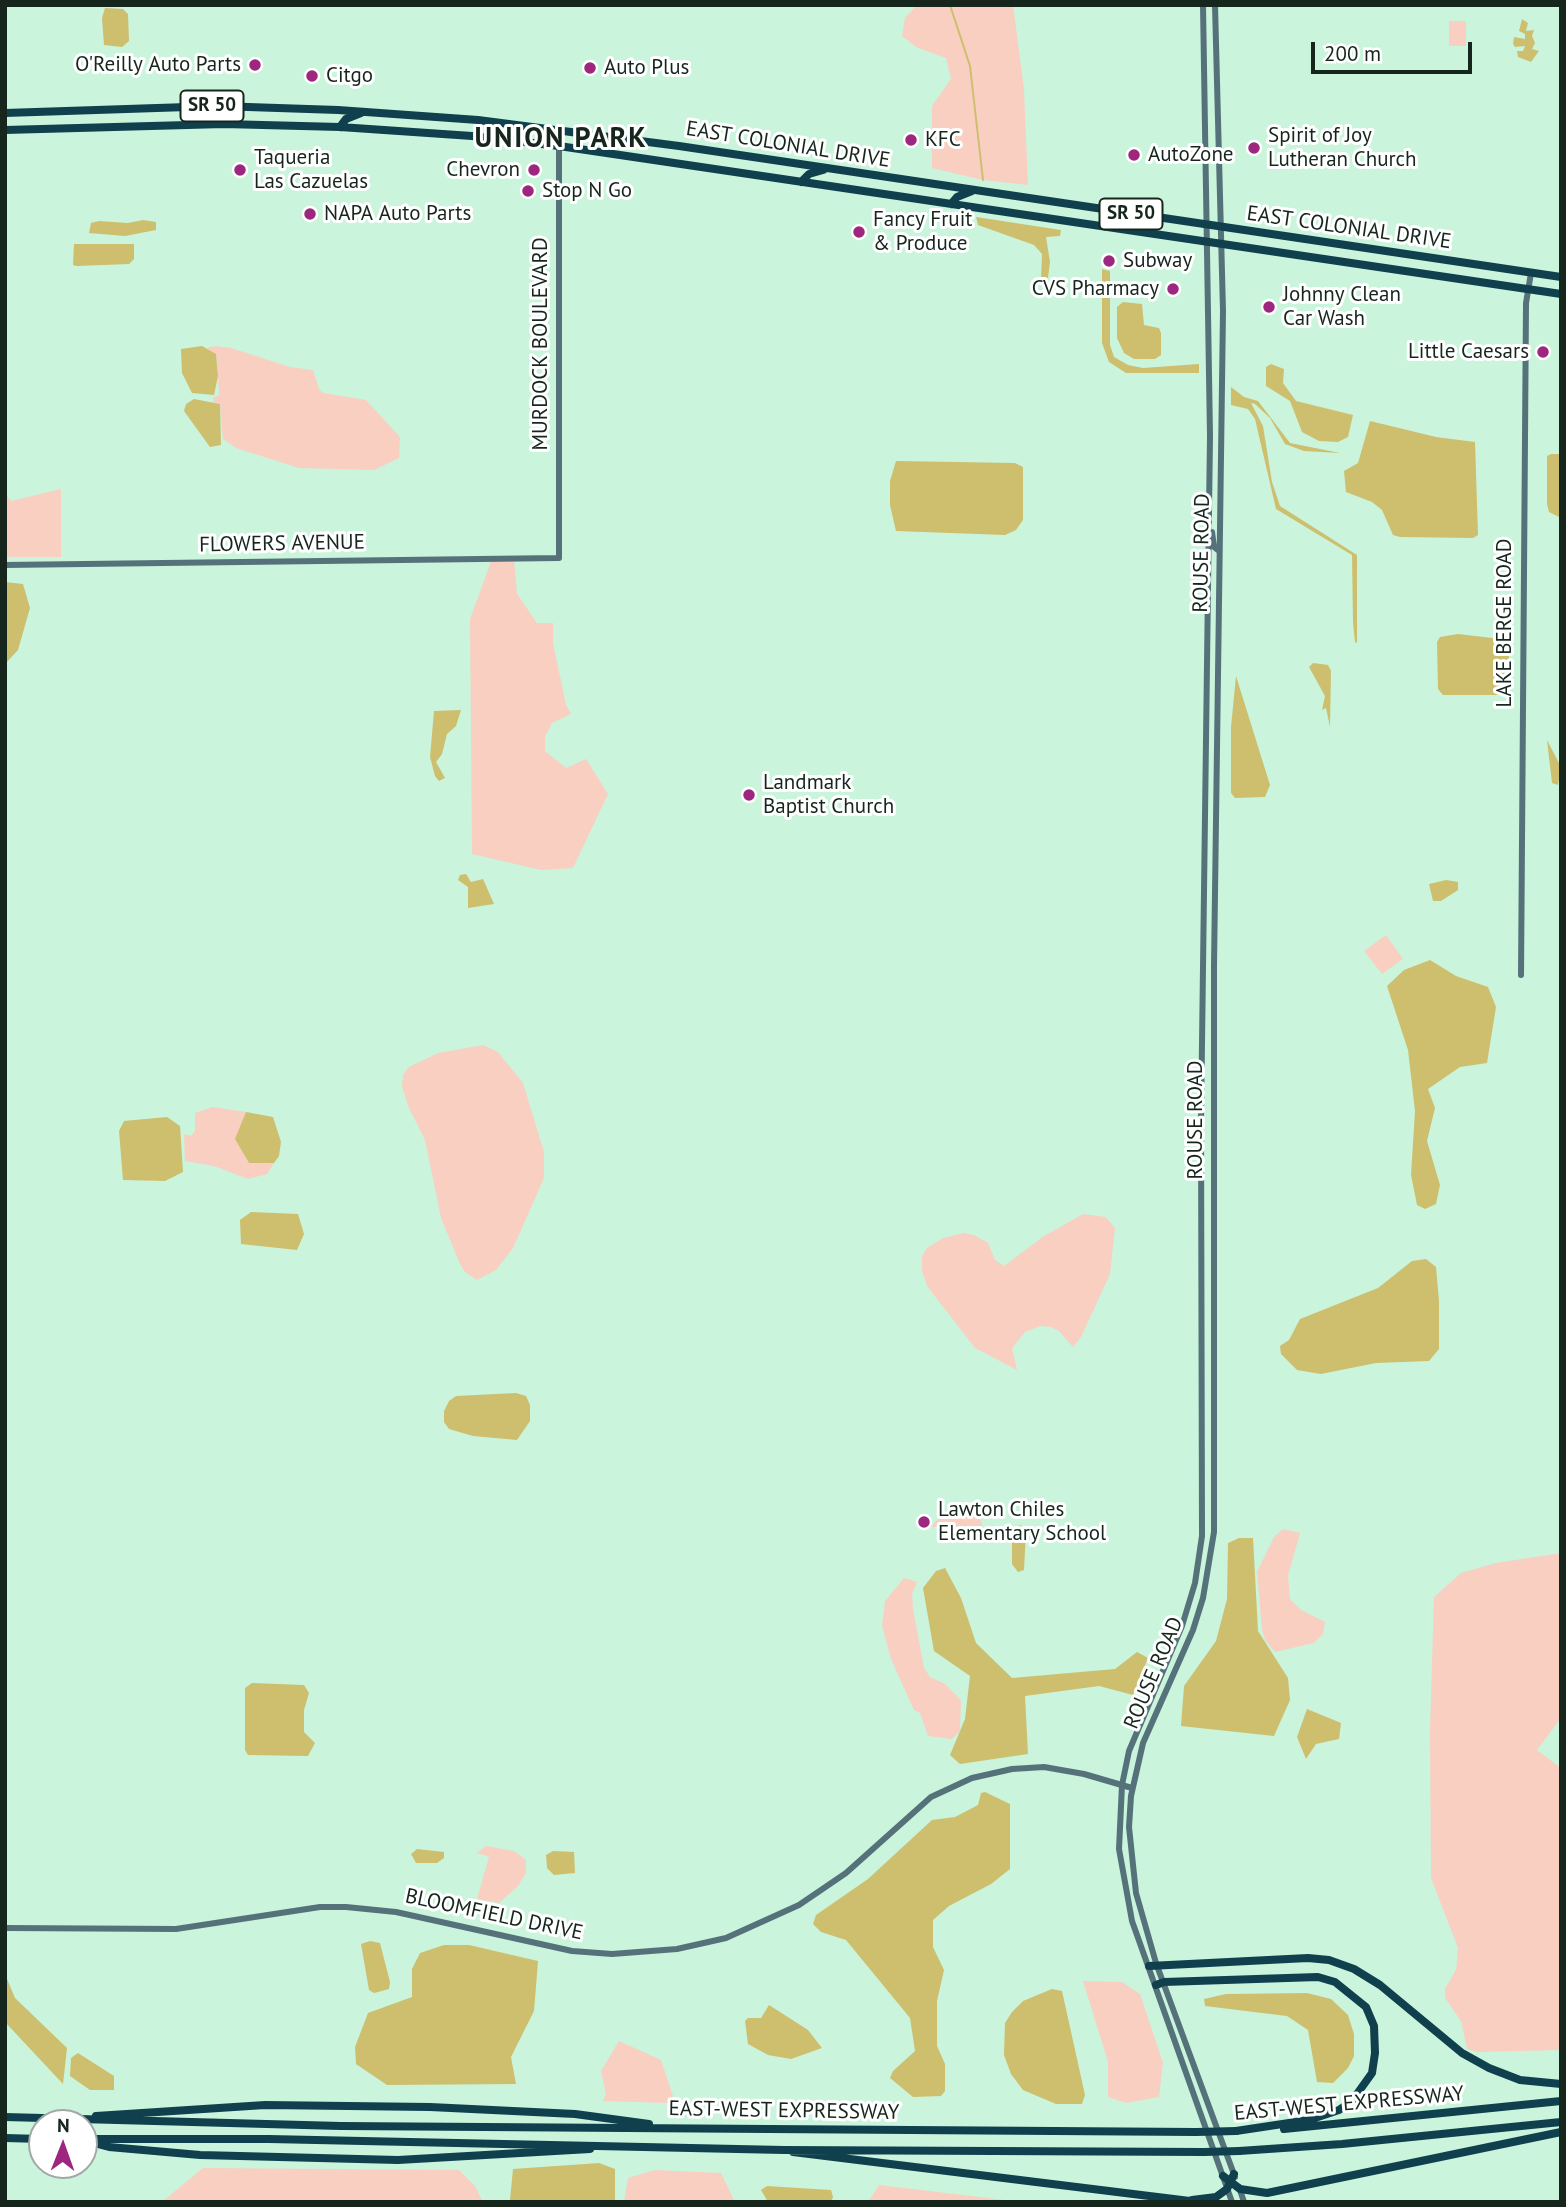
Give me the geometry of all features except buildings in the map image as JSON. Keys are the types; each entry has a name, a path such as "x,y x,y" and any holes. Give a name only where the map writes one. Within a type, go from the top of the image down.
{"highway":[{"name":"EAST COLONIAL DRIVE","path":"5,113 218,106 367,111 559,129 1561,277"},
{"path":"192,124 207,118 218,106"},
{"path":"310,126 326,121 338,110"},
{"path":"340,127 346,119 367,111"},
{"name":"EAST COLONIAL DRIVE","path":"5,130 192,124 310,126 559,146 1561,294"},
{"path":"779,179 799,172 804,165"},
{"path":"801,182 818,170 829,169"},
{"path":"951,204 957,197 978,191"},
{"path":"1153,1965 1308,1958 1329,1960 1354,1969 1380,1985 1462,2053 1489,2068 1520,2080 1561,2084"},
{"path":"1160,1983 1318,1978 1335,1982 1366,2007 1374,2026 1375,2053 1372,2073 1352,2101 1339,2110 1309,2120 1236,2131"},
{"name":"EAST-WEST EXPRESSWAY","path":"98,2119 341,2126 1196,2132 1324,2127 1561,2101"},
{"path":"98,2115 265,2105 430,2107 575,2114 636,2120 659,2127"},
{"name":"EAST-WEST EXPRESSWAY","path":"5,2117 28,2118"},
{"name":"EAST-WEST EXPRESSWAY","path":"98,2140 281,2139 784,2150 1204,2152 1342,2144 1561,2122"},
{"path":"1229,2187 1267,2193 1291,2190 1561,2132"},
{"path":"5,2138 28,2139"},
{"path":"98,2144 200,2155 398,2160 582,2152 597,2147"},
{"path":"784,2150 806,2155 1193,2201 1216,2197 1229,2187 1234,2174"},
{"path":"1223,2176 1229,2187"},
{"path":"1273,2202 1291,2190"}],"street":[{"name":"ROUSE ROAD","path":"1203,5 1209,225 1210,489 1201,1119 1202,1536 1191,1601 1136,1730 1122,1785 1121,1868 1132,1920 1153,1965 1244,2202"},
{"name":"ROUSE ROAD","path":"1153,1965 1130,1864 1132,1788 1150,1725 1193,1630 1203,1598 1214,1532 1213,1020 1223,244 1215,5"},
{"name":"MURDOCK BOULEVARD","path":"559,129 559,558"},
{"name":"LAKE BERGE ROAD","path":"1521,975 1522,602 1528,289 1531,273"},
{"path":"1210,489 1212,538 1219,551"},
{"name":"FLOWERS AVENUE","path":"5,565 559,558"},
{"name":"BLOOMFIELD DRIVE","path":"5,1928 176,1928 320,1907 346,1907 396,1912 572,1951 612,1954 677,1950 726,1938 799,1905 846,1873 931,1797 972,1778 1012,1769 1044,1767 1084,1774 1132,1788"},
{"name":"ROUSE ROAD","path":"1160,1983 1223,2176"},
{"path":"1229,2187 1232,2202"}],"shaded area":[{"path":"917,5 1013,5 1024,89 1028,185 983,180 932,168 932,106 951,79 946,58 916,47 902,36 905,18"},
{"path":"105,8 123,9 128,14 129,41 122,47 104,45 102,18"},
{"path":"1522,19 1528,23 1526,31 1534,30 1532,36 1535,43 1532,49 1539,51 1531,62 1518,57 1517,51 1523,51 1525,46 1515,47 1513,44 1514,37 1525,39 1525,34 1519,31"},
{"path":"1449,21 1466,21 1466,46 1449,46"},
{"path":"976,217 1061,230 1060,236 1046,237 1050,262 1048,278 1041,279 1042,254 1034,245 978,225"},
{"path":"143,220 156,222 156,230 125,236 89,233 91,223 99,221 128,223"},
{"path":"74,244 134,244 134,259 129,264 73,265"},
{"path":"1102,269 1110,271 1110,345 1114,357 1128,365 1143,368 1199,364 1199,373 1126,373 1109,362 1102,343"},
{"path":"1123,302 1142,304 1144,325 1159,328 1161,355 1155,359 1134,359 1124,353 1117,338 1117,307"},
{"path":"202,346 216,354 218,376 214,395 192,393 182,373 181,349"},
{"path":"207,348 231,348 290,367 313,370 323,393 366,400 400,437 399,458 374,470 299,468 236,448 223,439 220,404 213,402 213,398 219,395 217,359"},
{"path":"1271,364 1284,369 1283,383 1296,401 1353,415 1348,437 1338,442 1319,441 1302,432 1290,401 1266,386 1266,367"},
{"path":"1231,387 1244,397 1258,401 1290,443 1340,453 1304,451 1285,444 1270,418 1251,403 1263,426 1272,482 1280,506 1357,555 1357,643 1353,622 1352,555 1276,509 1255,419 1248,409 1231,405"},
{"path":"194,399 220,404 221,445 210,447 184,411 186,404"},
{"path":"1370,421 1436,437 1475,442 1478,535 1473,538 1393,535 1382,510 1372,502 1346,492 1344,471 1358,463"},
{"path":"1561,454 1561,518 1549,512 1547,504 1547,456"},
{"path":"896,461 1015,463 1023,467 1023,520 1016,530 1005,535 896,531 890,505 890,481"},
{"path":"61,489 61,557 5,557 5,494 11,501"},
{"path":"492,559 514,559 517,594 537,623 553,623 553,643 566,705 571,714 552,723 545,737 545,751 566,768 586,759 608,794 573,868 541,870 472,854 470,619"},
{"path":"5,582 23,584 30,608 18,650 5,664"},
{"path":"1458,634 1509,640 1509,695 1443,695 1438,689 1437,642 1440,637"},
{"path":"1313,663 1328,665 1331,671 1330,727 1326,708 1322,710 1325,696 1309,667"},
{"path":"1236,676 1270,785 1265,797 1235,798 1231,793 1231,727"},
{"path":"461,710 456,726 447,734 442,754 436,762 445,778 439,781 430,757 434,711"},
{"path":"1547,740 1561,767 1558,785 1552,783"},
{"path":"466,874 471,882 483,879 494,904 468,908 468,887 458,880 460,875"},
{"path":"1446,880 1458,882 1458,890 1441,901 1433,901 1429,884"},
{"path":"1386,935 1403,959 1382,974 1364,951"},
{"path":"1430,960 1456,976 1488,987 1496,1007 1487,1063 1460,1067 1428,1089 1435,1108 1427,1141 1440,1185 1436,1204 1425,1209 1417,1205 1411,1175 1415,1111 1408,1050 1387,986 1404,970"},
{"path":"483,1045 498,1052 523,1083 544,1152 544,1178 513,1248 496,1270 477,1280 465,1272 460,1264 441,1218 425,1140 402,1087 403,1075 409,1067 438,1053"},
{"path":"212,1107 246,1112 236,1140 249,1163 274,1163 267,1174 248,1179 214,1166 185,1161 184,1134 191,1136 195,1131 195,1113"},
{"path":"246,1112 273,1117 281,1142 279,1156 274,1163 249,1163 235,1139"},
{"path":"167,1117 180,1126 183,1172 165,1181 123,1180 119,1131 124,1121"},
{"path":"251,1212 298,1214 304,1234 297,1250 241,1244 240,1220"},
{"path":"1083,1214 1106,1217 1115,1228 1110,1274 1081,1337 1073,1347 1059,1331 1051,1327 1040,1326 1025,1332 1012,1348 1017,1370 975,1348 927,1286 922,1271 922,1256 927,1248 943,1238 964,1233 974,1235 988,1243 995,1260 1004,1266 1044,1236"},
{"path":"1426,1259 1436,1267 1439,1301 1439,1349 1429,1361 1376,1363 1321,1374 1297,1370 1281,1354 1280,1346 1289,1340 1300,1319 1378,1288 1412,1261"},
{"path":"516,1393 526,1396 530,1405 530,1421 517,1440 473,1436 449,1429 444,1422 444,1411 449,1401 456,1396"},
{"path":"962,1503 972,1503 979,1508 982,1526 931,1527 944,1512"},
{"path":"1020,1525 1026,1531 1024,1570 1018,1572 1012,1564 1012,1530"},
{"path":"1283,1529 1300,1533 1288,1576 1290,1599 1301,1610 1325,1622 1323,1634 1314,1643 1275,1652 1265,1640 1262,1629 1257,1572 1274,1537"},
{"path":"1239,1538 1253,1538 1258,1631 1288,1678 1290,1700 1274,1736 1181,1726 1184,1686 1216,1641 1227,1599 1228,1543"},
{"path":"1561,1553 1561,1718 1537,1750 1561,1768 1561,2050 1478,2052 1467,2049 1461,2021 1445,1998 1445,1989 1456,1970 1458,1948 1431,1878 1430,1729 1434,1597 1461,1573 1496,1563"},
{"path":"945,1568 961,1598 976,1643 1012,1678 1115,1669 1137,1652 1148,1658 1133,1695 1099,1686 1025,1696 1028,1754 960,1764 950,1755 965,1719 970,1676 934,1651 923,1588 936,1571"},
{"path":"904,1578 917,1582 912,1594 913,1609 924,1668 930,1677 945,1684 961,1700 960,1731 952,1739 928,1736 920,1713 914,1710 891,1659 882,1626 885,1601"},
{"path":"252,1683 304,1685 309,1693 304,1710 304,1732 315,1743 308,1756 248,1755 245,1750 245,1688"},
{"path":"1307,1709 1341,1723 1339,1739 1316,1744 1306,1759 1297,1737"},
{"path":"985,1792 1010,1804 1010,1869 991,1884 949,1906 933,1920 933,1947 944,1970 937,2001 937,2046 945,2064 945,2091 941,2096 913,2097 890,2078 893,2071 915,2051 910,2018 846,1940 821,1932 813,1924 816,1915 868,1879 932,1820 955,1817 978,1805 981,1793"},
{"path":"486,1846 514,1851 526,1860 526,1873 518,1886 499,1903 477,1899 489,1857 477,1853"},
{"path":"417,1849 444,1852 444,1858 437,1863 416,1863 411,1854"},
{"path":"553,1851 574,1852 575,1873 554,1875 547,1868 546,1855"},
{"path":"370,1941 380,1943 390,1982 389,1989 374,1993 369,1990 361,1944"},
{"path":"444,1945 469,1945 538,1961 534,2011 511,2057 516,2084 387,2085 356,2064 355,2047 368,2013 412,1997 412,1969 420,1953"},
{"path":"5,1974 15,1998 67,2048 63,2084 5,2022"},
{"path":"1083,1981 1122,1982 1140,1994 1163,2063 1159,2097 1126,2103 1108,2097 1108,2062"},
{"path":"1052,1989 1062,1991 1085,2095 1082,2104 1056,2104 1023,2090 1011,2074 1004,2055 1005,2023 1012,2012 1023,2001"},
{"path":"1307,1993 1331,1999 1348,2015 1354,2034 1354,2056 1348,2068 1333,2083 1317,2082 1308,2030 1287,2016 1205,2006 1204,1999 1226,1994"},
{"path":"769,2005 808,2030 822,2048 791,2059 768,2055 748,2044 745,2021 748,2018 761,2018"},
{"path":"619,2041 661,2060 673,2096 668,2103 603,2101 606,2094 601,2071"},
{"path":"78,2053 114,2076 114,2090 90,2090 70,2076 71,2058"},
{"path":"599,2163 615,2169 615,2202 510,2200 513,2169"},
{"path":"203,2168 459,2170 475,2186 483,2202 162,2202"},
{"path":"655,2170 721,2173 735,2202 624,2202 628,2178"},
{"path":"879,2185 1021,2202 868,2202"},
{"path":"767,2186 831,2190 833,2197 831,2202 768,2202 761,2190"}],"waterway":[{"path":"950,5 970,66 983,180"}],"place":[{"name":"O'Reilly Auto Parts","path":"255,65"},
{"name":"Auto Plus","path":"590,68"},
{"name":"Citgo","path":"312,76"},
{"name":"KFC","path":"911,140"},
{"name":"Spirit of Joy Lutheran Church","path":"1254,148"},
{"name":"AutoZone","path":"1134,155"},
{"name":"Taqueria Las Cazuelas","path":"240,170"},
{"name":"Chevron","path":"534,170"},
{"name":"Stop N Go","path":"528,191"},
{"name":"NAPA Auto Parts","path":"310,214"},
{"name":"Fancy Fruit & Produce","path":"859,232"},
{"name":"Subway","path":"1109,261"},
{"name":"CVS Pharmacy","path":"1173,289"},
{"name":"Johnny Clean Car Wash","path":"1269,307"},
{"name":"Little Caesars","path":"1543,352"},
{"name":"Landmark Baptist Church","path":"749,795"},
{"name":"Lawton Chiles Elementary School","path":"924,1522"}],"district":[{"name":"UNION PARK","path":"561,139"}]}
